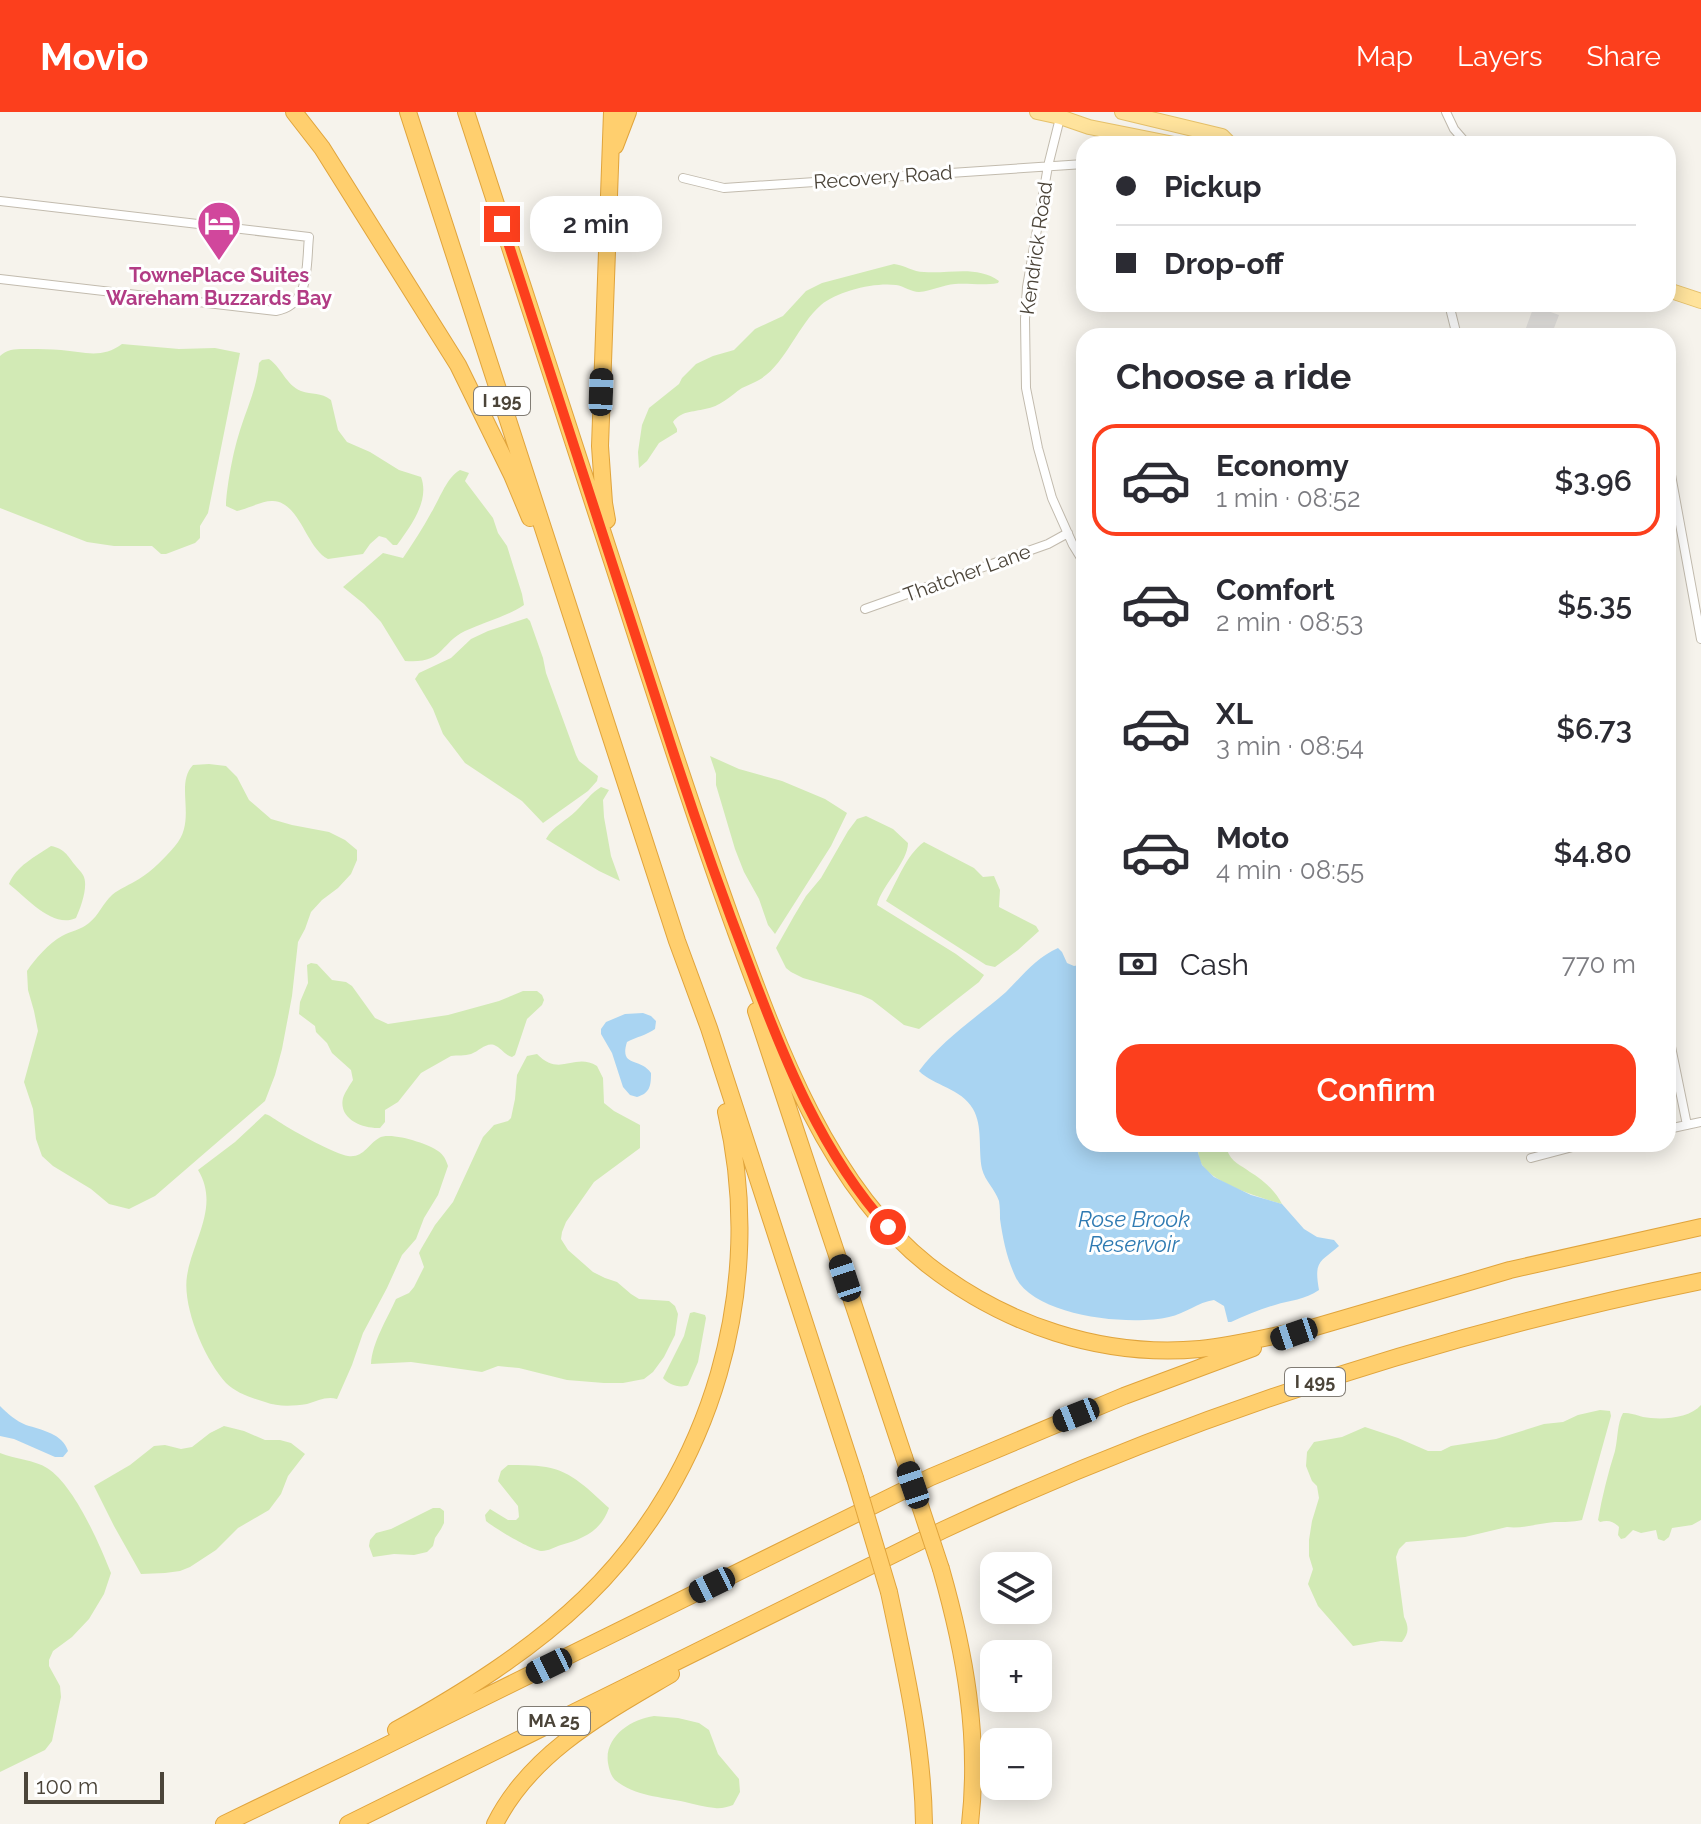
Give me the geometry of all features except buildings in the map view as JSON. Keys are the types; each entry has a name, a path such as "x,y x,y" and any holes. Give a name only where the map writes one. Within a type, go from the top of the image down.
{"highway":[{"path":"283,112 322,148"},
{"path":"294,112 322,148 458,365 512,475 575,630"},
{"name":"I 195","path":"408,112 677,941"},
{"name":"I 195","path":"466,112 695,819 737,936"},
{"path":"612,112 600,446 604,503 622,592"},
{"path":"611,159 628,112"},
{"path":"737,936 798,1085 840,1164 888,1227 907,1247 946,1278 988,1305 1035,1326 1076,1339 1151,1349 1196,1349 1238,1343 1315,1327 1510,1270 1701,1227"},
{"path":"737,936 756,1011 941,1569 959,1636 969,1693 974,1769 970,1824"},
{"path":"677,941 709,1028 889,1592 919,1751 924,1824"},
{"path":"313,1780 489,1673 566,1615 605,1577 640,1535 671,1486 698,1433 719,1374 731,1322 739,1266 740,1208 735,1156 727,1118 677,941"},
{"name":"I 495","path":"760,1619 1000,1503 1212,1418 1411,1352 1558,1313 1701,1281"},
{"name":"MA 25","path":"224,1824 931,1477 1124,1396 1315,1327"},
{"path":"495,1824 522,1782 553,1751 604,1715 760,1619"},
{"name":"MA 25","path":"348,1824 760,1619"}],"main road":[{"path":"1037,112 1060,115 1089,127 1134,136"},
{"path":"1122,112 1222,136"},
{"path":"1676,293 1701,301"}],"street":[{"path":"1446,112 1460,136"},
{"name":"Kendrick Road","path":"1060,115 1027,287 1026,388 1052,498 1076,548"},
{"path":"1454,129 1454,136"},
{"name":"Recovery Road","path":"683,178 724,188 1076,164"},
{"path":"0,201 309,237 301,295 291,306 276,311 0,279"},
{"path":"1676,502 1701,639"},
{"name":"Thatcher Lane","path":"865,609 1048,544 1068,533"},
{"path":"1676,1071 1687,1125"},
{"path":"1676,1127 1701,1122"},
{"path":"1531,1158 1554,1152"}],"green space":[{"path":"894,264 920,272 982,273 999,281 950,285 919,292 896,285 878,285 828,300 805,323 768,373 715,406 680,416 673,422 677,432 659,443 639,468 642,425 649,408 679,384 696,364 734,350 755,329 783,316 806,291 822,283"},
{"path":"122,344 179,349 215,348 240,353 208,513 200,526 200,538 166,554 161,554 152,546 87,542 0,508 0,356 10,350 22,349 100,353"},
{"path":"269,359 296,388 331,400 338,430 347,442 399,470 421,477 421,504 397,545 379,536 363,554 328,559 282,503 269,501 237,511 226,506 234,452 259,363"},
{"path":"460,470 469,473 465,481 493,518 507,546 524,605 465,631 434,656 405,661 381,622 343,587 383,553 403,558 447,483"},
{"path":"527,618 576,755 598,776 588,791 543,823 522,801 465,763 443,734 433,709 415,679 419,673 451,658 471,639"},
{"path":"710,756 739,769 782,781 825,799 847,813 831,846 775,934 768,925 735,849"},
{"path":"193,765 226,766 237,777 249,800 271,819 329,832 357,850 357,860 351,874 311,912 298,942 282,1049 265,1101 155,1196 129,1209 109,1204 42,1156 24,1082 38,1031 28,990 27,971 52,943 89,923 112,895 149,872 171,851 182,836 185,825 185,782 188,773"},
{"path":"601,787 609,790 603,800 604,817 611,856 620,881 546,839"},
{"path":"866,816 893,829 908,843 904,858 877,905 984,975 919,1029 904,1025 861,995 791,972 776,948 848,831 857,819"},
{"path":"924,842 974,868 983,877 994,876 1000,890 999,907 1036,926 1039,931 995,967 986,965 886,901 907,861"},
{"path":"51,846 65,853 85,879 84,896 76,918 67,920 49,916 9,884 21,867"},
{"path":"317,964 332,980 352,986 375,1018 388,1024 448,1015 523,991 537,991 544,1000 527,1019 515,1055 512,1057 490,1045 471,1054 451,1056 421,1073 398,1102 385,1110 385,1122 380,1128 367,1127 348,1117 342,1106 353,1080 351,1070 332,1053 315,1026 299,1014 308,983 307,965"},
{"path":"537,1054 553,1064 589,1062 597,1066 603,1078 604,1103 640,1125 640,1148 594,1182 566,1222 561,1239 568,1250 593,1272 617,1282 639,1299 669,1301 675,1306 678,1314 675,1335 664,1357 644,1379 623,1383 567,1380 498,1366 482,1372 411,1362 371,1364 377,1339 396,1299 409,1293 424,1267 419,1253 421,1249 453,1202 483,1137 494,1125 511,1118 517,1075 527,1056"},
{"path":"265,1114 342,1155 358,1155 379,1138 392,1136 433,1148 443,1156 448,1166 438,1195 416,1239 402,1255 363,1333 337,1399 326,1398 291,1406 270,1404 239,1392 226,1383 210,1361 188,1303 187,1276 206,1210 204,1183 198,1170"},
{"path":"1199,1152 1228,1152 1231,1158 1268,1186 1282,1204 1237,1189 1215,1177 1206,1170"},
{"path":"690,1313 706,1318 698,1362 688,1385 678,1386 663,1378 684,1336"},
{"path":"1701,1405 1701,1520 1692,1525 1672,1528 1664,1541 1658,1539 1656,1530 1641,1533 1633,1530 1621,1539 1617,1525 1598,1520 1623,1413 1666,1418 1689,1413"},
{"path":"1600,1410 1610,1411 1611,1416 1582,1520 1406,1542 1396,1557 1407,1627 1402,1642 1381,1641 1353,1646 1318,1606 1308,1584 1313,1569 1309,1540 1319,1498 1317,1486 1306,1466 1307,1452 1314,1442 1342,1437 1365,1427 1428,1451 1441,1451"},
{"path":"224,1426 265,1440 291,1443 305,1454 288,1476 281,1494 269,1510 238,1528 216,1550 180,1571 141,1574 94,1486 130,1465 154,1446 192,1447"},
{"path":"0,1453 42,1465 57,1476 85,1516 111,1573 104,1594 89,1619 53,1651 49,1660 60,1686 61,1697 52,1741 45,1750 0,1772"},
{"path":"508,1465 546,1467 564,1473 609,1508 606,1516 590,1533 549,1550 537,1550 522,1543 486,1521 485,1515 490,1509 508,1520 519,1517 518,1506 498,1481 501,1471"},
{"path":"433,1508 444,1511 444,1523 427,1552 373,1557 369,1546 376,1533"},
{"path":"654,1716 699,1723 709,1730 718,1754 739,1779 740,1792 733,1805 715,1808 648,1795 615,1780 609,1768 610,1745 628,1725"}],"shaded area":[{"path":"1532,312 1559,315 1554,328 1526,328"}],"water":[{"name":"Rose Brook Reservoir","path":"1058,948 1067,963 1076,966 1076,1152 1198,1152 1202,1165 1214,1177 1251,1195 1282,1204 1304,1229 1317,1237 1334,1240 1339,1246 1318,1268 1319,1290 1231,1322 1228,1322 1224,1306 1214,1300 1169,1317 1132,1320 1086,1316 1063,1310 1043,1302 1027,1291 1016,1278 1004,1242 999,1201 982,1169 979,1130 973,1109 962,1096 919,1071 949,1039"},
{"path":"643,1013 656,1021 655,1029 627,1042 625,1050 628,1059 651,1073 649,1088 637,1097 630,1095 623,1087 601,1029 606,1022 625,1014"},
{"path":"0,1406 22,1423 62,1440 68,1451 63,1457 55,1457 0,1436"}],"place":[{"name":"TownePlace Suites Wareham Buzzards Bay","path":"219,262"}],"route":[{"path":"502,224 695,819 765,1009 798,1085 840,1164 872,1210 888,1227"}]}
